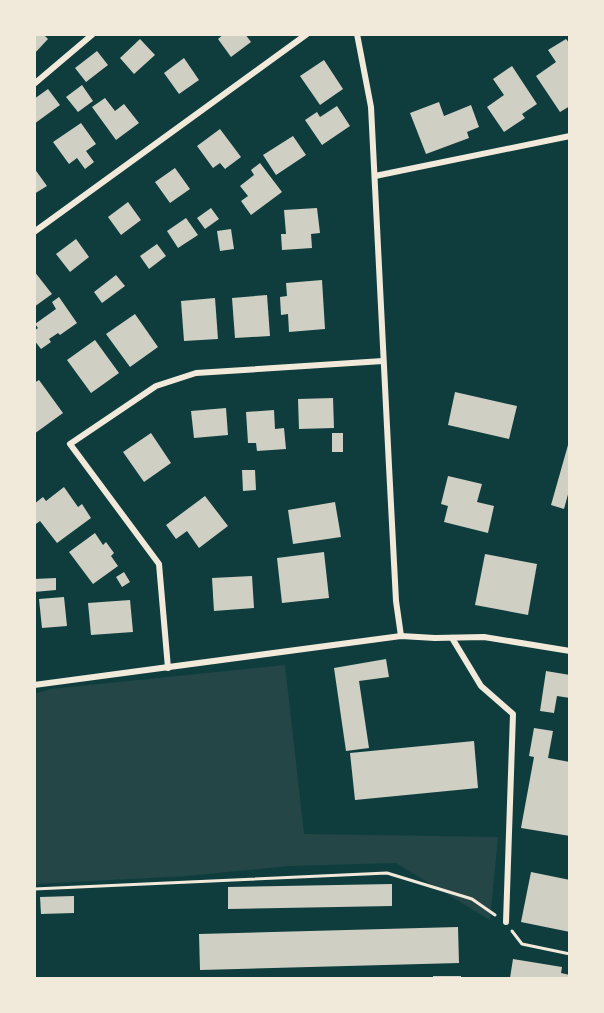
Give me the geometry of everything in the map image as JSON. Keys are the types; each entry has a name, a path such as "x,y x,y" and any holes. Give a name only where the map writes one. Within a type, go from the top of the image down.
{"street":[{"path":"34,84 93,34"},
{"path":"34,232 306,34"},
{"path":"357,34 371,107 396,601 401,636"},
{"path":"375,176 570,136"},
{"path":"168,668 159,564 70,444 156,386 196,373 383,361"},
{"path":"34,685 401,636 484,637 570,651"},
{"path":"452,638 481,686 513,714 506,922"}],"path":[{"path":"34,889 387,873 472,899 506,922 522,944 570,954"}],"shaded area":[{"path":"285,665 304,834 498,837 490,920 396,863 289,866 186,876 35,884 35,694 50,689"}],"building":[{"path":"34,34 43,34 48,39 34,54"},
{"path":"224,34 245,34 251,42 231,57 218,39"},
{"path":"140,39 155,55 134,74 120,58"},
{"path":"566,39 570,44 570,106 560,112 536,76 556,62 548,50"},
{"path":"97,51 108,65 86,82 75,68"},
{"path":"184,58 199,80 179,94 164,73"},
{"path":"324,60 343,89 320,105 300,76"},
{"path":"512,66 537,104 522,114 525,118 504,132 487,107 504,95 493,79"},
{"path":"82,85 93,101 78,112 66,97"},
{"path":"48,89 60,105 34,124 34,99"},
{"path":"105,98 115,111 124,104 139,123 116,140 92,107"},
{"path":"439,102 444,116 471,105 479,127 467,132 469,138 426,154 410,113"},
{"path":"337,106 350,126 322,145 305,120 317,112 320,117"},
{"path":"81,123 96,144 86,151 94,162 85,169 77,158 69,164 53,142"},
{"path":"220,129 241,157 225,169 220,163 213,168 197,146"},
{"path":"293,136 306,155 276,175 263,155"},
{"path":"260,163 282,192 251,215 241,201 248,196 240,186 254,175 251,170"},
{"path":"34,168 47,186 34,194"},
{"path":"175,168 190,189 170,203 155,182"},
{"path":"128,202 141,220 121,235 108,217"},
{"path":"211,208 219,219 205,229 197,218"},
{"path":"317,208 320,233 311,234 312,248 282,250 281,234 286,234 284,210"},
{"path":"186,218 198,235 178,248 167,231"},
{"path":"231,229 234,249 220,251 217,231"},
{"path":"76,239 89,257 70,272 56,254"},
{"path":"157,244 166,256 149,269 140,256"},
{"path":"34,271 52,294 34,307"},
{"path":"116,275 125,286 102,303 94,292"},
{"path":"322,280 325,329 289,332 288,314 281,315 280,297 287,296 286,283"},
{"path":"267,295 270,336 235,338 232,298"},
{"path":"59,297 77,323 60,335 58,333 49,339 51,342 41,349 34,340 34,331 38,328 35,324 56,309 52,302"},
{"path":"215,298 218,339 184,341 181,301"},
{"path":"135,314 158,347 130,367 106,334"},
{"path":"95,340 119,373 91,393 67,360"},
{"path":"39,380 63,413 34,434 34,383"},
{"path":"455,392 517,406 509,439 448,425"},
{"path":"333,398 334,428 299,429 298,399"},
{"path":"226,408 228,435 194,438 191,411"},
{"path":"274,410 275,429 284,428 286,449 257,451 256,443 248,443 246,412"},
{"path":"151,433 171,463 144,482 123,452"},
{"path":"332,433 343,433 343,452 332,452"},
{"path":"570,438 570,487 564,509 551,505"},
{"path":"242,470 255,470 256,490 243,491"},
{"path":"448,476 482,484 477,502 494,506 488,533 444,522 448,506 441,504"},
{"path":"64,487 78,507 82,504 91,518 57,543 40,521 36,524 34,521 34,504 43,497 46,501"},
{"path":"205,496 228,526 199,548 187,531 176,539 166,525"},
{"path":"335,502 341,537 293,544 288,510"},
{"path":"95,533 103,545 106,542 114,553 111,556 118,566 93,584 69,552"},
{"path":"324,552 329,598 282,603 277,558"},
{"path":"485,554 537,564 528,615 475,605"},
{"path":"124,572 130,582 122,587 116,577"},
{"path":"252,576 254,608 214,611 212,578"},
{"path":"56,578 56,590 34,592 34,579"},
{"path":"64,597 67,626 42,628 39,599"},
{"path":"130,600 133,632 91,635 88,603"},
{"path":"386,659 389,677 359,681 369,748 346,751 334,668"},
{"path":"546,671 570,675 570,698 557,696 554,713 540,711"},
{"path":"534,728 553,731 548,758 570,762 570,836 521,828 534,757 529,756"},
{"path":"474,741 478,788 355,800 350,753"},
{"path":"531,872 570,880 570,932 521,922"},
{"path":"392,884 392,906 228,909 228,887"},
{"path":"74,896 74,913 41,914 40,897"},
{"path":"458,927 459,963 200,970 199,934"},
{"path":"513,959 562,967 561,973 570,975 570,978 510,978"},
{"path":"433,976 461,976 461,978 433,978"}]}
